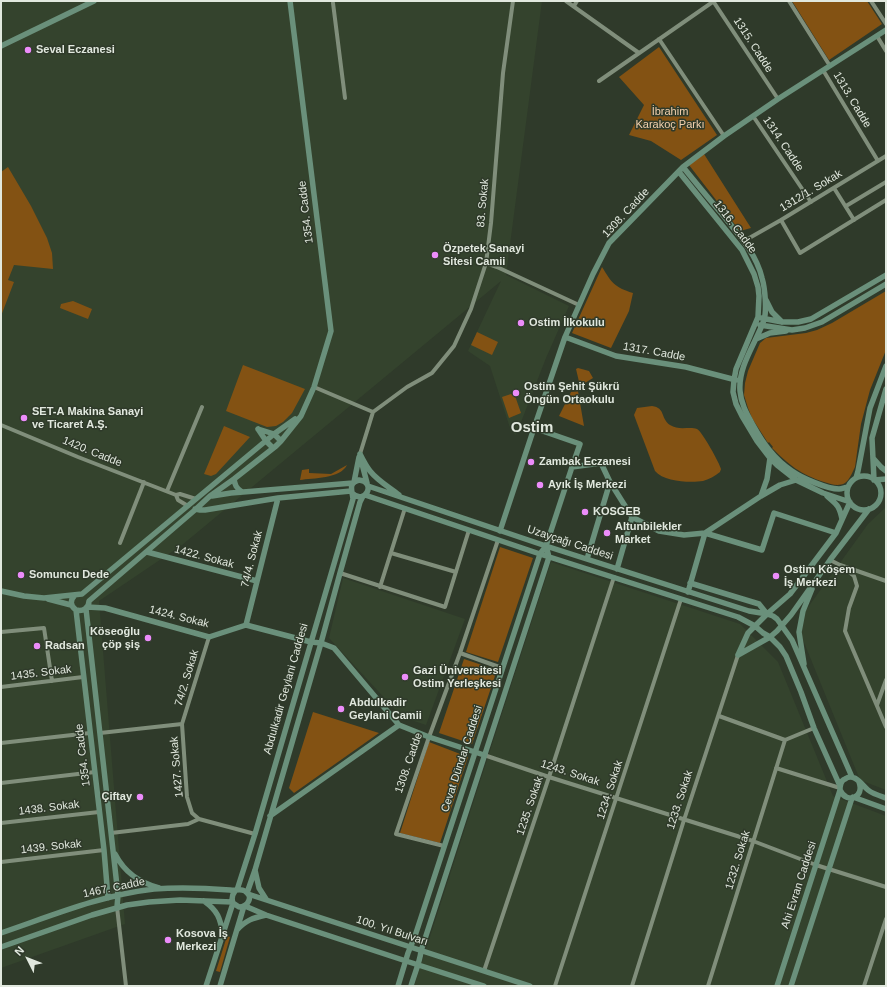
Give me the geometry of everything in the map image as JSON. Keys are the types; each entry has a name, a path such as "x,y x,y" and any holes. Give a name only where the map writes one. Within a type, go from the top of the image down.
{"main road":[{"path":"1,46 94,1"},
{"name":"1354. Cadde","path":"117,908 118,895 114,852 100,733 88,605 210,496 234,479 281,441 301,416 314,387 331,331 290,1"},
{"name":"1308. Cadde","path":"500,530 565,337 593,274 609,243 683,168 724,136 778,99 886,30"},
{"name":"1316. Cadde","path":"683,168 744,241 758,264 762,277 765,298 761,318 755,325 736,369 733,392 736,404 757,441 777,466 796,480 823,493 850,502"},
{"name":"1316. Cadde","path":"679,172 742,250 754,274 758,287 762,325 743,370 740,394 744,410 758,436 781,463 799,476 831,488 840,489 848,487"},
{"path":"761,318 782,322 811,320 886,275"},
{"path":"756,339 770,333 805,328 822,322 886,284"},
{"path":"765,298 772,312 782,322"},
{"path":"755,325 792,330"},
{"name":"1317. Cadde","path":"565,337 616,356 686,367 741,381"},
{"path":"869,509 858,509 850,502 847,495 848,487 856,478 870,408 886,366"},
{"path":"880,497 879,487 874,480 872,438 886,389"},
{"path":"44,598 82,594 274,434 301,416"},
{"path":"273,448 266,441 258,428 274,434 281,441"},
{"path":"534,428 580,444 546,546 549,557"},
{"path":"360,454 368,490 364,495 358,497 352,492 351,488 360,454"},
{"path":"360,454 369,470 375,476 406,499"},
{"path":"761,496 767,480 770,458"},
{"path":"873,458 886,471"},
{"path":"572,467 601,463 610,482 632,517 659,531 684,535 705,533 762,550 774,513 836,533"},
{"path":"856,478 865,477 874,480 886,479"},
{"path":"234,479 235,485 242,492"},
{"path":"196,499 242,492 353,482 359,480 362,480 368,485"},
{"path":"688,592 705,533 761,496 780,485 796,480"},
{"path":"587,559 610,482"},
{"name":"Uzayçağı Caddesi","path":"368,485 546,546 748,612 766,614"},
{"path":"188,506 205,510 278,498 352,492"},
{"name":"Abdulkadir Geylani Caddesi","path":"236,891 255,834 353,499 352,492"},
{"path":"823,493 837,504 841,511 842,520"},
{"path":"738,655 770,637 782,626 869,509 886,493"},
{"name":"Uzayçağı Caddesi","path":"364,495 549,557 738,617 755,626 770,637"},
{"name":"Abdulkadir Geylani Caddesi","path":"248,893 321,643 360,502 364,495"},
{"name":"74/4. Sokak","path":"246,624 278,498"},
{"path":"738,655 748,634 766,614 790,594 836,533 850,502"},
{"path":"617,569 632,517"},
{"name":"Cevat Dündar Caddesi","path":"398,986 540,554 546,546"},
{"name":"1422. Sokak","path":"147,552 257,581"},
{"name":"Cevat Dündar Caddesi","path":"410,986 421,958 421,951 549,557"},
{"path":"805,670 799,632 803,611 815,580"},
{"path":"690,583 759,604 766,614 777,619 792,640 852,777 869,791 886,798"},
{"path":"1,591 24,596 44,598 72,605 79,611 83,611 88,605 86,597 82,594"},
{"path":"72,605 71,601 75,595"},
{"name":"1424. Sokak","path":"88,605 105,608 209,637 246,624"},
{"name":"1354. Cadde","path":"76,610 104,850 108,898"},
{"path":"246,624 311,642 321,643 334,648 399,724 270,817"},
{"path":"770,637 780,647 786,656 814,728 844,796 886,809"},
{"name":"1243. Sokak","path":"399,724 428,737 484,755"},
{"path":"840,788 845,778 852,777"},
{"path":"791,986 852,798 859,793 861,787 858,781"},
{"name":"Ahi Evran Caddesi","path":"777,986 840,788"},
{"path":"255,834 264,836"},
{"path":"114,852 122,865 136,878 161,889"},
{"path":"255,870 259,888 267,900"},
{"name":"1467. Cadde","path":"1,934 79,906 118,895 161,889 185,888 236,891"},
{"path":"206,986 233,902 232,895 241,889 248,893 249,900 244,906 220,986"},
{"name":"100. Yıl Bulvarı","path":"248,893 530,986"},
{"path":"108,898 117,908"},
{"name":"1467. Cadde","path":"1,947 92,915 117,908 149,902 180,900 233,902"},
{"path":"204,901 216,912 223,934"},
{"path":"233,902 239,907 244,906 482,986"},
{"path":"236,932 249,920 266,914"}],"street":[{"name":"83. Sokak","path":"373,412 406,387 432,373 454,346 471,309 486,264 491,223 503,73 513,1"},
{"path":"566,1 639,53"},
{"path":"574,6 577,1"},
{"path":"599,81 714,1"},
{"name":"1315. Cadde","path":"714,1 778,99"},
{"path":"789,1 830,66"},
{"path":"871,1 886,24"},
{"path":"332,3 345,98"},
{"path":"877,36 886,51"},
{"path":"659,39 724,136"},
{"name":"1313. Cadde","path":"823,70 878,161"},
{"name":"1314. Cadde","path":"753,116 811,202"},
{"name":"1312/1. Sokak","path":"744,241 886,156"},
{"path":"846,206 886,182"},
{"path":"834,188 854,220"},
{"path":"781,220 800,253 886,200"},
{"path":"486,264 497,267 579,305"},
{"path":"314,387 373,412 360,454"},
{"path":"167,491 202,407"},
{"name":"1420. Cadde","path":"1,425 176,495 180,494 196,499"},
{"path":"120,543 144,482"},
{"name":"1420. Cadde","path":"176,495 178,500 188,506"},
{"path":"380,586 405,508"},
{"path":"340,573 445,607 469,530"},
{"name":"1308. Cadde","path":"444,846 396,834 428,737 460,653 498,540"},
{"path":"391,553 456,572"},
{"path":"830,560 886,581"},
{"path":"840,565 854,576 857,586 849,608 845,631 886,727"},
{"name":"1235. Sokak","path":"484,971 614,577"},
{"name":"1234. Sokak","path":"555,986 681,599"},
{"path":"1,632 44,628 52,681"},
{"name":"74/2. Sokak","path":"182,724 209,637"},
{"path":"460,653 502,668"},
{"name":"1233. Sokak","path":"632,986 738,655"},
{"name":"1435. Sokak","path":"1,687 84,677"},
{"path":"877,706 886,680"},
{"path":"719,716 785,740 814,728"},
{"path":"100,733 182,724"},
{"name":"1427. Sokak","path":"182,724 187,797 192,813 198,819"},
{"path":"1,743 90,733"},
{"name":"1232. Sokak","path":"708,986 785,740"},
{"name":"1243. Sokak","path":"484,755 753,842 816,865 886,887"},
{"path":"776,768 840,788"},
{"path":"1,783 94,772"},
{"name":"1438. Sokak","path":"1,823 99,812"},
{"path":"112,833 188,824 198,819 255,834"},
{"name":"1439. Sokak","path":"1,862 104,850"},
{"path":"117,908 126,986"},
{"path":"864,986 886,919"}],"shaded area":[{"path":"1,1 542,1 506,275 569,306 546,358 516,435 511,431 490,366 468,351 501,281 182,545 99,601 125,924 1,968"},
{"path":"886,507 886,790 860,780 801,635 806,610 868,524"},
{"path":"551,562 740,624 778,662 833,796 886,816 886,986 414,986"},
{"name":"Gazi Üniversitesi Ostim Yerleşkesi","path":"343,578 465,619 426,725 402,717 329,638"}],"green space":[{"path":"792,1 867,1 882,24 829,60"},
{"name":"İbrahim Karakoç Parkı","path":"659,47 717,135 681,160 651,141 629,135 644,105 619,77"},
{"path":"704,154 751,228 740,231 689,165"},
{"path":"8,167 31,206 47,238 52,253 53,269 14,265 8,280 14,282 1,316 1,172"},
{"path":"602,267 614,284 633,293 629,311 611,348 572,333"},
{"path":"886,291 886,350 870,390 861,424 855,467 850,478 845,483 837,485 824,482 808,476 795,468 772,448 773,447 769,442 768,443 752,418 744,395 748,371 760,343 766,338 806,333 817,330 832,323"},
{"path":"73,301 92,309 88,319 60,308 61,304"},
{"path":"477,332 498,342 492,355 471,345"},
{"path":"243,365 305,389 292,413 283,422 276,426 267,427 226,411"},
{"path":"578,368 589,371 593,378 580,386 576,369"},
{"path":"578,391 584,426 559,416 571,392"},
{"path":"514,393 521,413 509,418 502,397"},
{"path":"652,406 661,411 667,422 673,427 697,429 707,441 718,461 721,469 720,472 706,480 692,482 671,480 659,475 655,471 634,415 637,408"},
{"path":"224,426 250,437 216,474 211,476 204,474"},
{"path":"347,465 344,470 339,473 326,477 300,480 302,470 309,469 309,473 331,474"},
{"path":"500,547 533,558 498,662 466,652"},
{"path":"464,659 497,670 472,744 439,733"},
{"path":"313,712 379,733 294,793 289,788"},
{"path":"429,742 468,757 440,843 400,833"},
{"path":"227,936 230,937 220,972 216,971"}],"place":[{"name":"Seval Eczanesi","path":"28,50"},
{"name":"Özpetek Sanayi Sitesi Camii","path":"435,255"},
{"name":"Ostim İlkokulu","path":"521,323"},
{"name":"Ostim Şehit Şükrü Öngün Ortaokulu","path":"516,393"},
{"name":"SET-A Makina Sanayi ve Ticaret A.Ş.","path":"24,418"},
{"name":"Zambak Eczanesi","path":"531,462"},
{"name":"Ayık İş Merkezi","path":"540,485"},
{"name":"KOSGEB","path":"585,512"},
{"name":"Altunbilekler Market","path":"607,533"},
{"name":"Somuncu Dede","path":"21,575"},
{"name":"Ostim Köşem İş Merkezi","path":"776,576"},
{"name":"Köseoğlu çöp şiş","path":"148,638"},
{"name":"Radsan","path":"37,646"},
{"name":"Gazi Üniversitesi Ostim Yerleşkesi","path":"405,677"},
{"name":"Abdulkadir Geylani Camii","path":"341,709"},
{"name":"Çiftay","path":"140,797"},
{"name":"Kosova İş Merkezi","path":"168,940"}],"district":[{"name":"Ostim","path":"532,428"}]}
